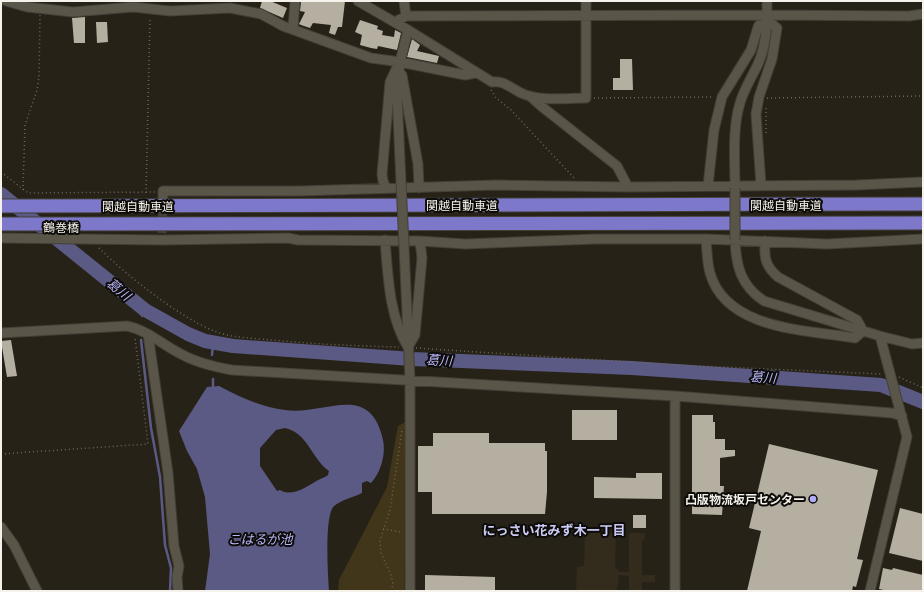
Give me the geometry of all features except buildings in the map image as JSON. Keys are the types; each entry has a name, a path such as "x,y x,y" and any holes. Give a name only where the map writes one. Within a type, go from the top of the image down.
{"highway":[{"path":"863,204 923,199"},
{"name":"関越自動車道","path":"1,206 923,204"},
{"name":"関越自動車道","path":"1,224 923,223"}],"street":[{"path":"6,1 27,7 73,12 134,4 150,10 170,11 194,5 231,4 261,14 293,29 371,58 400,62 465,75 476,73"},
{"path":"293,29 295,1"},
{"path":"358,1 492,82 498,81 532,97 540,98 586,98 586,1"},
{"path":"404,1 406,16"},
{"path":"767,1 767,19 762,52 743,94 738,113 735,136 735,240 736,262 741,277 749,288 770,304 880,336 912,344 923,343"},
{"path":"395,22 406,16 586,16 767,19 909,16 923,14"},
{"path":"708,186 714,130 722,97 751,50 758,27 767,19"},
{"path":"761,185 756,114 759,97 772,59 777,31 775,26 767,19"},
{"path":"408,30 400,62 397,95 409,376 410,591"},
{"path":"386,188 383,181 383,158 390,82 400,62"},
{"path":"400,62 418,164 419,188"},
{"path":"532,97 541,106 617,166 628,187"},
{"path":"163,194 496,185 735,187 761,185 923,182"},
{"name":"鶴巻橋","path":"1,238 266,238 420,241 465,244 596,239 706,239 827,244 923,239"},
{"path":"706,239 707,260 712,280 723,298 736,310 768,324 855,338 863,331"},
{"path":"385,240 387,263 399,333 408,348"},
{"path":"408,348 415,334 422,258 420,241"},
{"path":"765,241 764,256 771,271 778,277 857,320 863,331"},
{"path":"1,333 127,326 134,327 148,334 182,355 210,365 232,370 409,376 892,413 902,416"},
{"path":"148,334 168,473 174,546 179,566 177,577 178,591"},
{"path":"870,591 907,438 880,336"},
{"path":"674,396 675,591"},
{"path":"1,527 19,554 37,591"}],"path":[{"path":"23,190 26,125 37,90 39,77 40,9"},
{"path":"146,193 150,10"},
{"path":"492,82 491,91 496,98 511,110 583,186"},
{"path":"766,98 923,96"},
{"path":"586,98 722,97"},
{"path":"1,172 28,193 163,194"},
{"path":"90,239 110,259 155,294 194,321 216,332 246,338 319,345 408,348 676,365 890,376 923,388"},
{"path":"1,454 148,444 134,327"},
{"path":"391,591 393,584 391,575 380,547 390,510 401,430 410,431"},
{"path":"384,529 394,532"}],"shaded area":[{"path":"405,422 404,591 338,591 339,580 387,487 398,426"},
{"path":"585,533 616,533 615,568 618,569 619,572 629,572 629,533 645,533 645,539 642,541 642,575 655,575 655,582 642,582 642,591 629,591 629,576 619,575 617,591 576,591 577,567 584,566"}],"water":[{"name":"こはるが池","path":"219,386 251,401 276,409 300,411 344,405 357,406 368,411 377,422 384,445 382,463 378,474 371,483 367,481 362,483 362,493 337,504 331,512 327,546 329,591 205,591 210,554 205,497 197,469 187,451 179,431 207,387","holes":["285,428 293,431 304,440 318,460 329,471 328,475 297,491 277,491 260,466 260,448 276,430"]}],"waterway":[{"name":"葛川","path":"1,194 145,310 188,334 205,341 233,346 412,359 632,368 881,385 923,402"},
{"name":"葛川","path":"142,316 145,310"},
{"path":"141,340 151,428 160,477 165,545 171,568 170,591"},
{"path":"212,355 213,343"},
{"path":"213,379 213,387"}],"tunnel":[{"path":"162,233 163,201"}],"place":[{"name":"凸版物流坂戸センター","path":"813,499"}],"district":[{"name":"にっさい花みず木一丁目","path":"554,530"}]}
